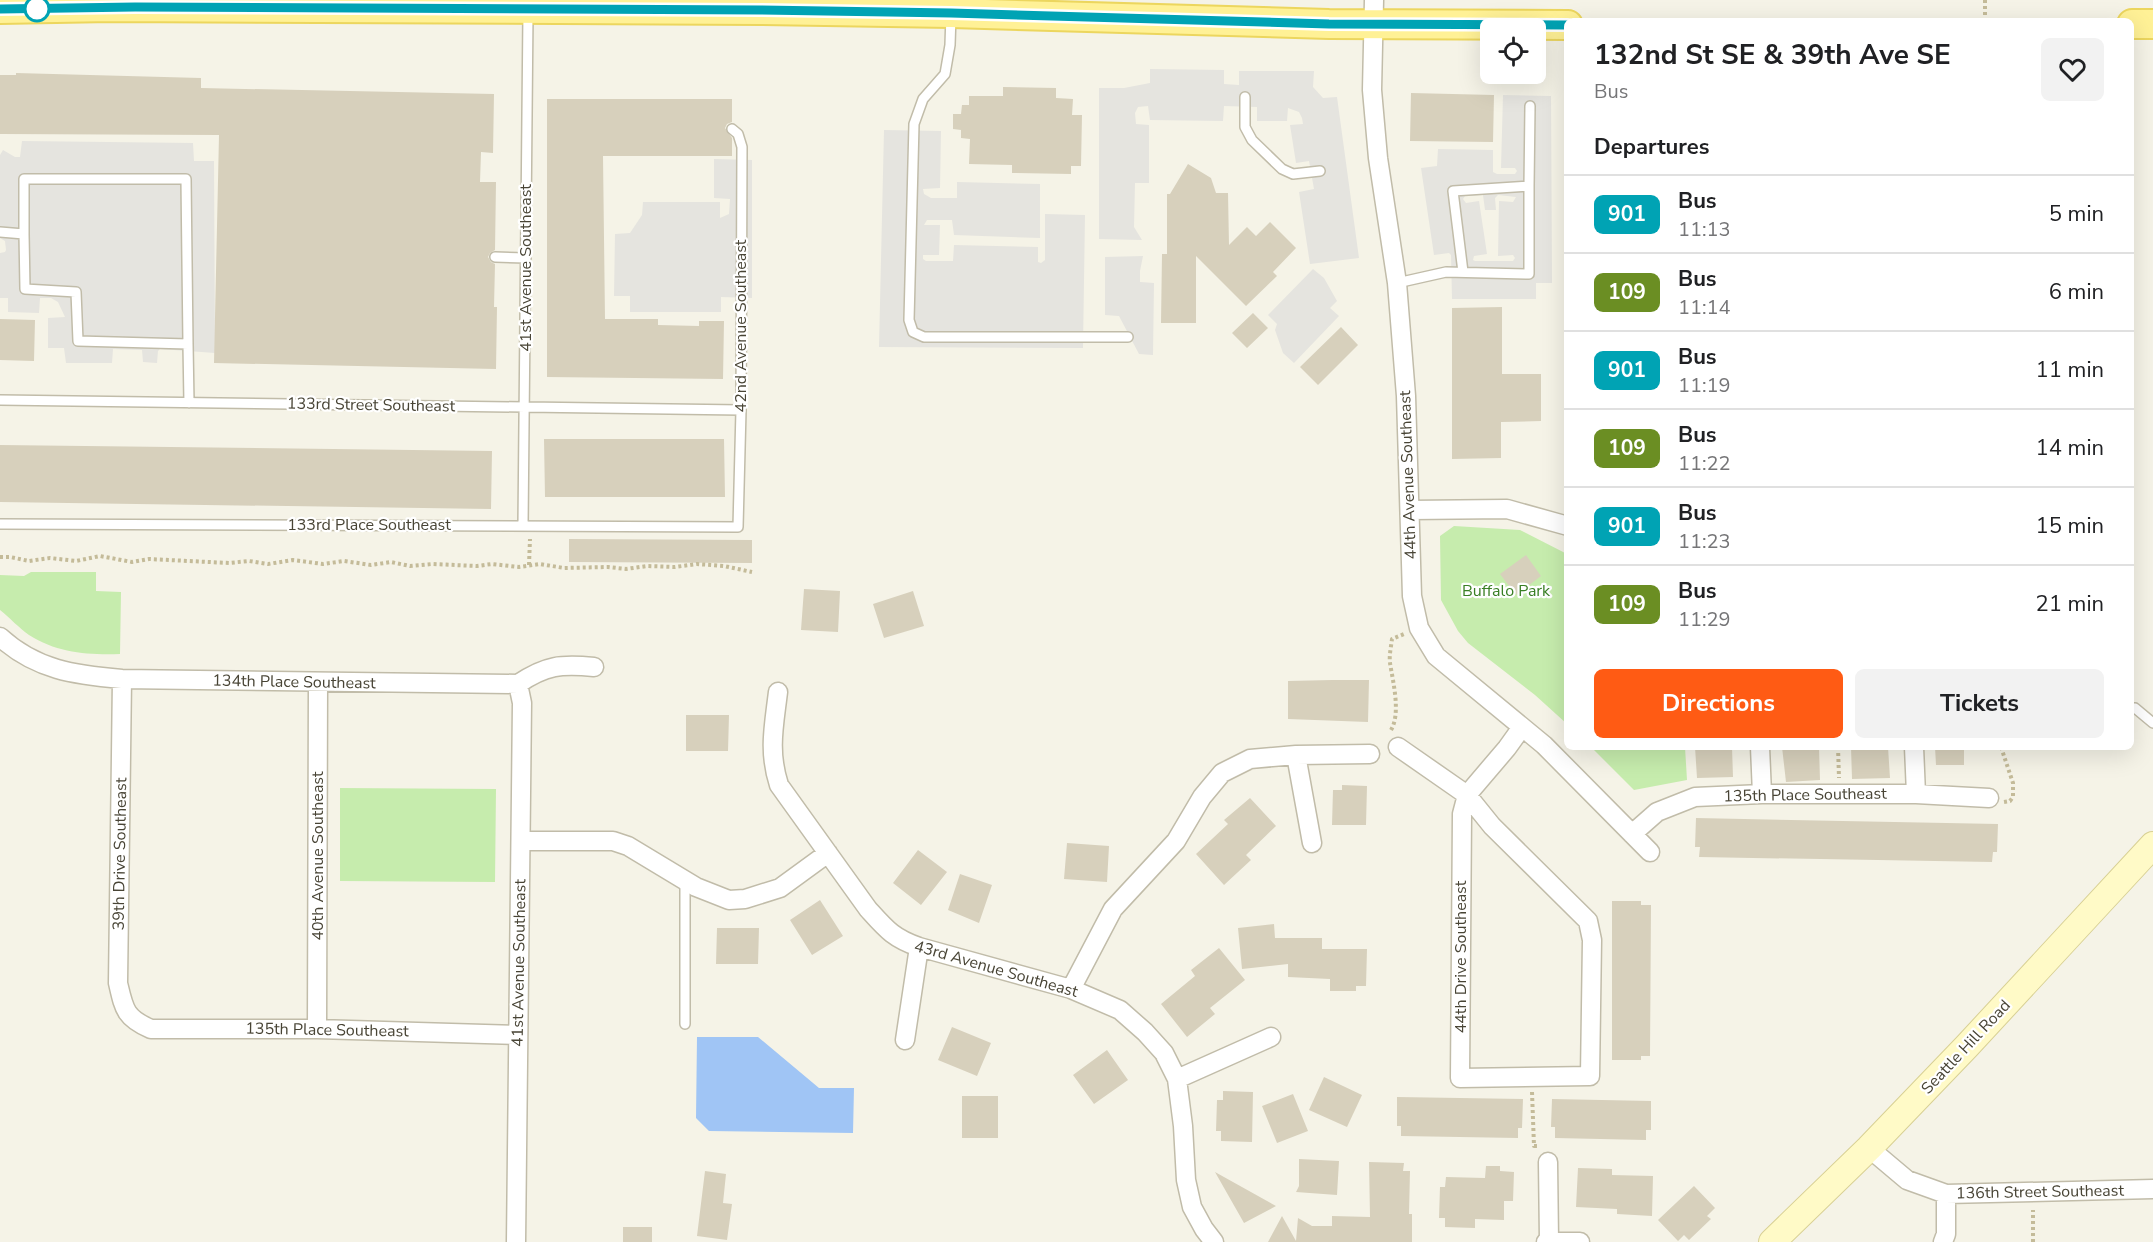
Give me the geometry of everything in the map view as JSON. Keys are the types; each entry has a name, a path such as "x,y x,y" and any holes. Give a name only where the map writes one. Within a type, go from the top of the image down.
{"main road":[{"path":"0,9 440,4 951,6 1374,12 1564,25"},
{"path":"2134,24 2153,24"},
{"name":"Seattle Hill Road","path":"1772,1242 1869,1148 1967,1046 2153,845"}],"street":[{"name":"44th Avenue Southeast","path":"1374,12 1372,90 1378,158 1397,284 1406,396 1412,597 1419,628 1436,656 1570,770 1650,852"},
{"path":"1410,510 1507,509 1564,525"},
{"name":"134th Place Southeast","path":"0,638 15,651 57,670 76,675 122,679 518,684"},
{"path":"518,684 537,671 567,664 594,667"},
{"name":"39th Drive Southeast","path":"122,679 118,983 125,1012 136,1023"},
{"name":"40th Avenue Southeast","path":"317,1029 318,682"},
{"name":"41st Avenue Southeast","path":"516,1242 522,703 518,684"},
{"name":"43rd Avenue Southeast","path":"778,692 772,742 772,764 779,784 884,927 900,940 919,947 1071,989 1120,1010 1164,1053 1177,1079 1183,1126 1186,1180 1192,1207 1214,1242"},
{"path":"1394,740 1467,795 1522,727"},
{"path":"1760,750 1762,794"},
{"path":"1914,750 1916,794"},
{"path":"1071,989 1113,909 1176,841 1202,797 1222,773 1250,759 1296,755 1370,754"},
{"path":"1296,755 1312,843"},
{"name":"135th Place Southeast","path":"1632,834 1657,812 1695,797 1839,793 1989,798"},
{"name":"44th Drive Southeast","path":"1467,795 1492,826 1588,921 1592,940 1590,1076 1460,1078 1462,814 1467,795"},
{"path":"521,841 614,841 628,846 696,887 729,900 780,888 828,853"},
{"path":"905,1040 919,947"},
{"name":"135th Place Southeast","path":"136,1023 151,1029 317,1029 518,1035"},
{"path":"1177,1079 1271,1037"},
{"name":"136th Street Southeast","path":"1869,1148 1907,1180 1946,1194 2153,1189"},
{"path":"1548,1154 1547,1241 1580,1242"},
{"path":"1943,1242 1946,1234 1946,1194"}],"lane":[{"name":"41st Avenue Southeast","path":"523,526 526,258 533,5"},
{"path":"951,6 950,45 945,74 923,99 917,111 915,124 909,320 913,332 924,337 1128,337"},
{"path":"1245,97 1245,127 1252,140 1267,155 1282,169 1293,174 1320,171"},
{"path":"1397,284 1446,272 1529,274 1530,106"},
{"name":"42nd Avenue Southeast","path":"732,129 738,134 742,147 738,527"},
{"path":"188,344 78,341 76,292 25,290 24,179 186,179 189,403"},
{"path":"1463,272 1453,191 1529,186"},
{"path":"0,232 24,234"},
{"path":"495,257 526,258"},
{"name":"133rd Street Southeast","path":"0,400 741,410"},
{"name":"133rd Place Southeast","path":"0,524 738,527"},
{"path":"2135,708 2153,723"},
{"path":"685,881 685,1024"}],"path":[{"path":"1985,0 1985,18"},
{"path":"0,557 29,561 50,558 76,561 100,556 132,562 149,559 229,563 249,561 268,564 293,560 323,564 344,561 371,565 391,562 410,566 492,564 519,567 540,564 564,568 626,569 697,564 724,566 752,572"},
{"path":"1394,740 1395,683 1390,662 1392,639 1419,628"},
{"path":"1838,750 1839,793"},
{"path":"1989,798 1998,802 2010,801 2013,796 2013,783 2002,750"},
{"path":"1532,1077 1534,1146 1548,1154"},
{"path":"2030,1192 2033,1242"}],"green space":[{"name":"Buffalo Park","path":"1454,526 1520,530 1564,552 1564,721 1535,695 1468,643 1458,631 1441,600 1440,536"},
{"path":"31,572 96,572 96,591 121,592 120,654 73,652 51,646 29,635 0,610 0,575 24,576"},
{"path":"1594,750 1685,750 1687,780 1634,790"},
{"path":"340,788 496,789 495,882 340,881"}],"shaded area":[{"path":"1150,69 1224,70 1224,84 1239,85 1239,71 1314,71 1313,87 1323,98 1337,97 1359,258 1310,264 1299,192 1314,189 1309,161 1296,163 1290,125 1303,124 1302,118 1299,112 1288,108 1287,121 1257,121 1257,107 1224,106 1223,121 1150,120 1148,106 1138,107 1135,113 1136,124 1149,125 1149,183 1135,183 1134,227 1142,240 1099,239 1099,88 1124,88 1150,83"},
{"path":"1503,95 1551,96 1552,283 1536,283 1536,299 1452,299 1451,255 1449,253 1434,255 1421,168 1437,166 1438,149 1493,150 1493,172 1515,174 1517,171 1515,168 1501,168","holes":["1483,195 1485,210 1496,210 1495,198 1498,195 1516,197 1513,202 1499,201 1498,256 1513,255 1515,258 1513,261 1473,260 1474,256 1487,254 1479,201 1466,203 1463,199 1465,196"]},
{"path":"884,130 941,131 940,188 923,189 924,194 931,198 957,198 957,182 1040,184 1040,238 954,235 952,220 927,220 924,225 940,225 939,255 923,255 926,261 953,261 954,245 1038,247 1038,262 1041,263 1045,260 1045,214 1085,215 1083,348 879,347"},
{"path":"22,141 193,143 194,161 214,161 215,353 160,349 157,363 143,362 142,350 113,349 112,363 66,363 64,348 48,348 48,318 65,317 58,302 51,298 40,298 39,313 8,312 8,298 0,298 0,253 6,250 5,241 0,238 0,155 3,150 15,157 20,157"},
{"path":"714,159 752,160 752,298 721,297 721,312 630,312 630,296 614,296 615,234 630,233 642,215 643,202 720,202 720,218 729,214 730,199 714,198"},
{"path":"1143,256 1140,282 1154,283 1153,355 1139,354 1119,316 1105,315 1105,257"},
{"path":"1313,269 1324,278 1337,301 1330,308 1339,316 1294,363 1283,353 1275,330 1277,324 1268,315"}],"water":[{"path":"697,1037 758,1037 819,1088 854,1088 853,1133 709,1131 696,1118"}],"building":[{"path":"16,73 201,78 201,88 494,94 493,153 481,152 480,182 496,182 495,250 488,257 495,264 496,369 214,363 219,135 0,134 0,75 16,75"},
{"path":"1003,87 1056,88 1056,98 1073,99 1072,115 1082,115 1081,166 1071,166 1071,174 1012,173 1012,165 969,164 970,139 961,138 961,130 953,129 953,114 961,114 962,105 969,105 969,96 1003,96"},
{"path":"1411,93 1494,95 1493,142 1410,141"},
{"path":"547,99 732,99 732,122 725,128 732,138 732,156 603,156 605,319 658,319 658,325 699,326 699,321 724,321 723,379 547,377"},
{"path":"1188,164 1211,178 1216,193 1228,193 1229,245 1247,227 1256,236 1270,222 1296,248 1273,272 1277,276 1246,306 1196,256 1196,323 1161,323 1162,254 1167,254 1167,194 1170,194"},
{"path":"1502,307 1502,374 1541,374 1541,421 1501,422 1501,458 1452,459 1452,308"},
{"path":"1253,313 1268,328 1247,348 1232,333"},
{"path":"0,319 35,320 34,361 0,360"},
{"path":"1341,327 1358,345 1318,385 1300,367"},
{"path":"544,439 724,439 725,497 545,497"},
{"path":"0,445 492,451 491,509 0,502"},
{"path":"569,539 752,540 752,563 569,562"},
{"path":"1526,555 1541,576 1516,595 1500,574"},
{"path":"804,589 840,591 838,632 801,630"},
{"path":"913,591 924,626 884,638 873,604"},
{"path":"1369,680 1368,722 1288,719 1288,681"},
{"path":"686,715 729,715 728,751 686,751"},
{"path":"1695,750 1732,750 1733,777 1697,778"},
{"path":"1782,750 1819,750 1820,780 1786,782"},
{"path":"1851,750 1888,750 1890,778 1852,779"},
{"path":"1935,750 1964,750 1964,765 1936,765"},
{"path":"1342,785 1367,786 1366,825 1332,825 1333,790 1342,790"},
{"path":"1250,798 1276,826 1246,855 1251,860 1224,885 1196,854 1228,824 1224,820"},
{"path":"1696,818 1998,824 1997,852 1993,852 1992,862 1699,857 1700,847 1695,847"},
{"path":"1067,843 1109,846 1107,882 1064,879"},
{"path":"918,850 947,872 921,905 893,883"},
{"path":"960,874 992,885 979,923 948,910"},
{"path":"820,900 843,936 812,955 790,920"},
{"path":"1612,901 1641,901 1641,905 1651,905 1650,1056 1641,1056 1641,1060 1612,1060"},
{"path":"1274,924 1275,938 1322,938 1322,949 1367,949 1366,986 1356,986 1356,991 1330,991 1330,979 1288,977 1288,964 1242,969 1238,928"},
{"path":"717,928 759,928 758,964 716,964"},
{"path":"1219,948 1245,980 1210,1008 1215,1014 1187,1037 1161,1004 1195,976 1191,970"},
{"path":"952,1027 991,1043 977,1076 938,1060"},
{"path":"1107,1050 1128,1080 1094,1104 1073,1075"},
{"path":"1324,1077 1362,1095 1347,1127 1309,1110"},
{"path":"1223,1091 1253,1092 1252,1142 1221,1141 1221,1131 1216,1131 1217,1100 1223,1100"},
{"path":"1293,1094 1308,1131 1277,1143 1262,1106"},
{"path":"962,1096 998,1096 998,1138 962,1138"},
{"path":"1397,1097 1523,1099 1522,1128 1518,1128 1518,1138 1401,1136 1401,1126 1397,1126"},
{"path":"1552,1099 1651,1101 1651,1130 1646,1130 1646,1140 1555,1138 1555,1127 1551,1127"},
{"path":"1299,1159 1339,1161 1337,1195 1296,1192 1299,1186"},
{"path":"1369,1162 1404,1163 1403,1171 1410,1171 1409,1214 1412,1214 1412,1242 1268,1242 1282,1216 1296,1241 1298,1218 1312,1226 1332,1226 1332,1216 1370,1217"},
{"path":"1486,1166 1500,1166 1500,1171 1514,1172 1513,1201 1504,1201 1504,1220 1475,1219 1475,1228 1445,1227 1445,1218 1439,1218 1440,1187 1445,1187 1446,1177 1485,1178"},
{"path":"1578,1168 1612,1169 1612,1175 1653,1176 1652,1216 1617,1214 1617,1209 1576,1207"},
{"path":"705,1171 726,1174 723,1203 732,1204 727,1240 697,1236"},
{"path":"1215,1172 1276,1206 1244,1223"},
{"path":"1694,1186 1715,1208 1707,1216 1711,1219 1689,1240 1684,1235 1678,1241 1658,1220"},
{"path":"623,1227 652,1227 652,1242 623,1242"}],"bus line":[{"name":"901","path":"0,9 135,7 761,10 1329,24 1564,25"}]}
